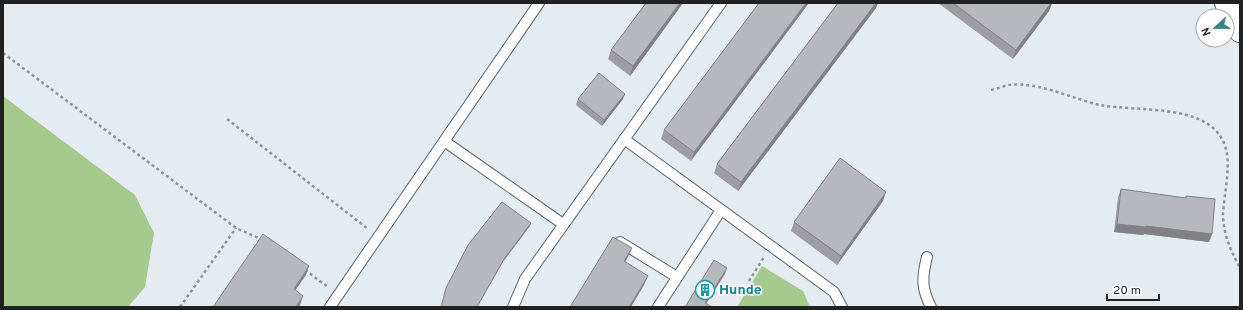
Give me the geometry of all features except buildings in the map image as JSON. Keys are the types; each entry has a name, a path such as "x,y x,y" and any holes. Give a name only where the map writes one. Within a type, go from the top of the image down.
{"street":[{"path":"1226,3 1240,31"}],"lane":[{"path":"330,307 539,3"},
{"path":"513,307 525,279 721,3"},
{"path":"624,139 834,292 842,307"},
{"path":"444,141 563,224"},
{"path":"658,307 721,210"},
{"path":"613,238 677,277"},
{"path":"927,257 923,274 924,294 931,307"}],"path":[{"path":"3,53 236,228 264,240"},
{"path":"992,90 1010,85 1029,86 1101,105 1173,112 1202,120 1214,128 1224,142 1227,158 1223,214 1225,234 1240,268"},
{"path":"227,119 378,236"},
{"path":"180,307 236,228"},
{"path":"749,281 771,246"},
{"path":"301,267 338,294"}],"green space":[{"path":"3,96 135,195 154,233 145,287 128,307 7,307 3,304"},
{"path":"762,266 803,291 810,307 737,307"}],"place":[{"name":"Hunde","path":"705,290"}]}
